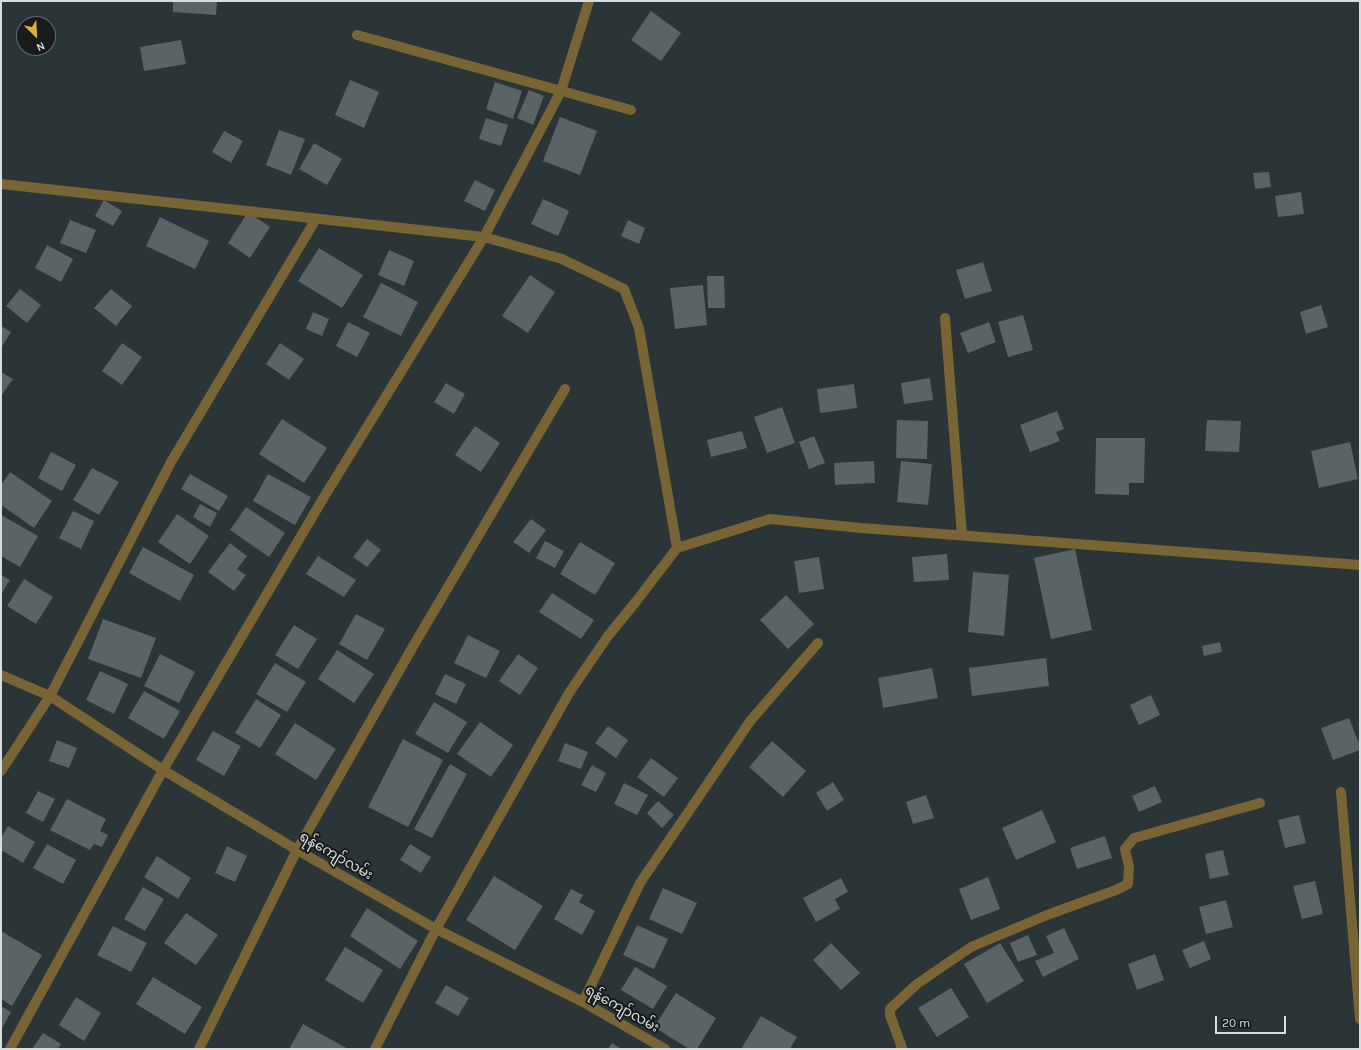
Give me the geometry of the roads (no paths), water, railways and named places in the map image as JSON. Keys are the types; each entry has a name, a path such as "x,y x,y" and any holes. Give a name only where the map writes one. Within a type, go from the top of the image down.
{"street":[{"path":"10,1049 162,770 320,504 484,237 561,90 590,1"},
{"path":"357,35 631,110"},
{"path":"1,184 484,237 562,259 624,289 639,328 676,548"},
{"path":"1,771 50,696 171,462 316,219"},
{"path":"945,318 962,535"},
{"path":"199,1049 297,850 415,643 565,389"},
{"path":"375,1049 436,929 569,694 608,636 676,548 770,519 861,528 1360,565"},
{"path":"583,1002 640,883 751,720 818,643"},
{"name":"ရန်ကျော်လမ်း","path":"1,675 50,696 162,770 297,850 436,929 583,1002 665,1049"},
{"path":"1341,792 1360,1019"},
{"path":"901,1049 902,1048 890,1015 890,1009 917,984 965,951 971,947 1033,921 1116,890 1128,884 1129,867 1125,849 1134,838 1260,804"}]}
